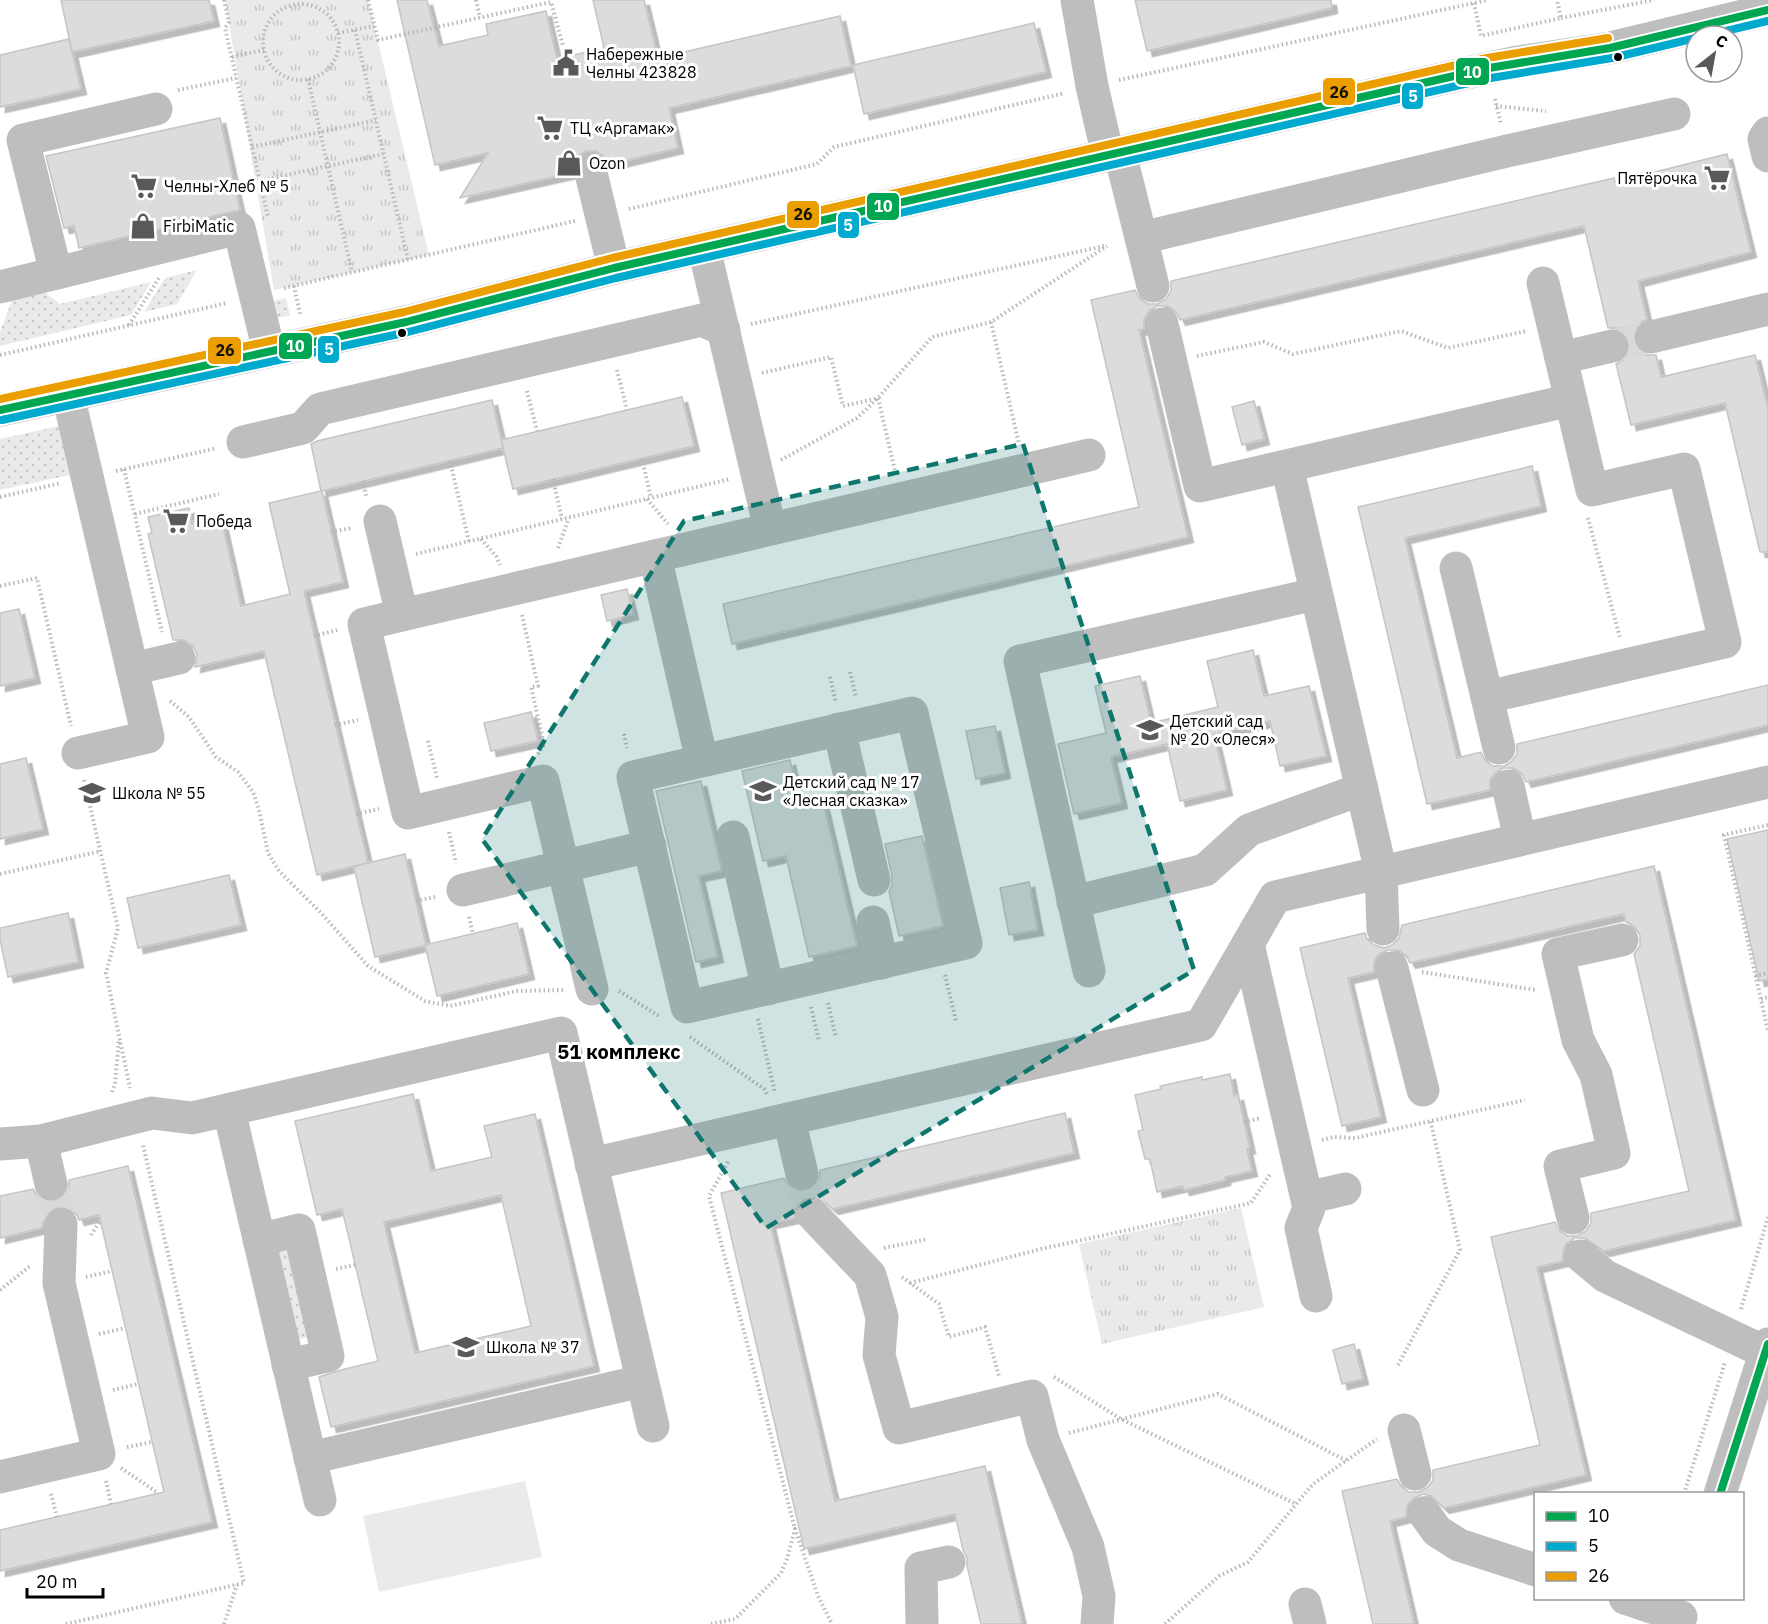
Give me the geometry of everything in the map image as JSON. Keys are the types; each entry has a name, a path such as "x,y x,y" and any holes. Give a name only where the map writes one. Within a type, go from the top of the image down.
{"street":[{"path":"1077,0 1092,86 1141,238 1153,285"},
{"path":"0,410 406,322 614,268 1518,62 1610,48 1767,14"},
{"path":"56,273 23,140 156,109"},
{"path":"1141,238 1507,151 1674,114"},
{"path":"1768,133 1764,139 1768,156"},
{"path":"590,169 614,268"},
{"path":"0,287 238,228 269,351"},
{"path":"704,248 770,529"},
{"path":"1487,698 1725,642 1684,469 1592,490 1543,284"},
{"path":"1652,337 1768,309"},
{"path":"243,442 303,428 320,409 520,362 702,320 724,330"},
{"path":"1162,324 1200,486 1571,400"},
{"path":"1561,358 1612,346"},
{"path":"68,394 148,737 78,753"},
{"path":"592,989 543,781 408,813 364,624 1089,455"},
{"path":"1287,466 1381,872 1383,929"},
{"path":"380,521 402,615"},
{"path":"655,556 702,761"},
{"path":"1456,568 1499,748"},
{"path":"1089,971 1020,661 1316,594"},
{"path":"132,669 171,647"},
{"path":"912,712 966,944 687,1007 633,777 839,729 912,712"},
{"path":"839,729 874,880"},
{"path":"591,1164 1201,1025 1275,897 1768,782"},
{"path":"1508,786 1520,839"},
{"path":"1073,902 1205,870 1249,830 1362,789"},
{"path":"733,837 760,991"},
{"path":"463,890 650,846"},
{"path":"873,922 882,963"},
{"path":"1573,1218 1560,1166 1614,1153 1596,1076 1578,1040 1558,954 1622,939"},
{"path":"1248,944 1309,1208 1301,1228 1316,1296"},
{"path":"1392,968 1423,1090"},
{"path":"0,1144 41,1141 152,1113 192,1118 561,1033 653,1426"},
{"path":"229,1110 320,1500"},
{"path":"785,1120 802,1174"},
{"path":"41,1141 51,1184"},
{"path":"1307,1198 1345,1189"},
{"path":"812,1214 870,1275 882,1317 879,1354 899,1428 1032,1396 1043,1440 1088,1547 1099,1596 1097,1624"},
{"path":"0,1477 99,1454 59,1283 61,1224"},
{"path":"1581,1256 1605,1276 1767,1348 1721,1492"},
{"path":"310,1458 642,1381"},
{"path":"1394,1432 1415,1474"},
{"path":"1424,1513 1437,1531 1459,1545 1534,1569"},
{"path":"922,1624 921,1568 949,1562"},
{"path":"1629,1600 1682,1613"}],"path":[{"path":"224,0 229,22 225,28 269,224"},
{"path":"368,0 378,40 549,1 563,46"},
{"path":"476,0 480,18"},
{"path":"274,291 816,164 834,147 1092,86 1488,0"},
{"path":"1557,0 1561,18"},
{"path":"1474,3 1481,36 1654,0"},
{"path":"291,2 322,10 335,25 338,33 339,44 333,63 326,70 309,79 298,80 279,73 266,58 263,39 269,21 291,2"},
{"path":"338,33 374,26"},
{"path":"356,30 408,260"},
{"path":"232,57 264,50"},
{"path":"156,109 166,93 236,78"},
{"path":"309,79 352,272"},
{"path":"252,147 376,120"},
{"path":"259,182 383,154"},
{"path":"724,330 1141,238"},
{"path":"129,326 181,242"},
{"path":"281,278 284,288"},
{"path":"294,286 300,314"},
{"path":"0,355 232,302"},
{"path":"991,322 1025,470"},
{"path":"1171,361 1264,342 1293,354 1401,331 1448,348 1553,325"},
{"path":"611,341 627,410"},
{"path":"735,379 831,357 843,406 878,398 902,498"},
{"path":"520,362 537,431"},
{"path":"171,647 124,469 243,442"},
{"path":"642,459 651,498"},
{"path":"450,461 469,542"},
{"path":"553,479 562,519"},
{"path":"0,497 64,483"},
{"path":"1592,490 1585,505 1627,665"},
{"path":"135,514 219,494"},
{"path":"173,505 175,511"},
{"path":"0,586 37,578 118,928 106,973 119,1037 244,1583 66,1624"},
{"path":"520,607 538,686 531,687 544,744 538,755 543,781"},
{"path":"132,669 189,717 216,757 238,772 253,792 268,853 279,872 322,914 368,966 425,1001 450,1006 517,991 592,989 608,984 668,1022"},
{"path":"428,741 443,804"},
{"path":"1768,825 1724,835 1768,1031"},
{"path":"0,874 101,851"},
{"path":"940,950 956,1021"},
{"path":"1392,968 1567,995"},
{"path":"1755,976 1768,973"},
{"path":"822,977 836,1038"},
{"path":"760,991 785,1120"},
{"path":"1761,999 1768,998"},
{"path":"687,1035 764,1089 785,1120"},
{"path":"93,1128 107,1105 115,1084 119,1037"},
{"path":"1398,1365 1460,1250 1423,1090"},
{"path":"910,1283 1041,1249 1251,1203 1289,1148 1334,1137 1355,1138 1525,1100"},
{"path":"747,1128 709,1196 795,1529 818,1596 832,1624"},
{"path":"1739,1316 1768,1217"},
{"path":"851,1255 928,1239"},
{"path":"893,1270 939,1304 949,1337 985,1327 998,1372"},
{"path":"1685,1492 1728,1351"},
{"path":"1043,1440 1218,1394 1347,1461"},
{"path":"1121,1419 1296,1504"},
{"path":"1165,1624 1219,1576 1248,1562 1313,1484 1394,1432"},
{"path":"99,1454 158,1493"},
{"path":"711,1624 735,1619 781,1573 795,1529"},
{"path":"224,1624 237,1584"},
{"path":"87,1619 94,1624"}],"highlighted area":[{"path":"1023,444 1194,970 766,1228 482,839 684,521"}],"green space":[{"path":"225,0 368,0 429,255 274,290"},
{"path":"197,270 177,304 144,312 165,278"},
{"path":"151,282 131,315 0,346 0,332 16,290 35,285 60,304"},
{"path":"286,298 290,316 278,317 268,302"},
{"path":"68,424 79,473 0,490 0,439"},
{"path":"1241,1208 1264,1307 1102,1344 1079,1244"},
{"path":"286,1245 308,1337 292,1341 270,1249"},
{"path":"525,1481 542,1557 379,1592 363,1516"}],"building":[{"path":"61,0 209,0 214,21 72,52"},
{"name":"ТЦ «Аргамак»","path":"397,0 427,0 439,46 488,35 486,24 546,11 557,59 604,48 593,0 644,0 658,58 840,16 851,66 669,108 678,148 608,165 603,156 596,151 586,151 577,156 572,164 572,173 460,198 488,153 435,165"},
{"path":"1135,0 1331,0 1332,8 1147,51"},
{"path":"1034,23 1046,72 864,114 853,65"},
{"path":"69,39 81,89 0,107 0,55"},
{"name":"Челны-Хлеб № 5","path":"220,118 240,210 79,248 74,226 64,228 46,156"},
{"path":"1727,154 1751,252 1638,281 1647,319 1638,324 1633,332 1633,341 1638,350 1646,355 1656,355 1661,377 1755,355 1768,409 1768,552 1760,552 1725,403 1631,425 1616,364 1624,360 1630,352 1630,341 1626,334 1618,328 1608,328 1584,226 1180,320 1176,312 1168,306 1157,306 1149,311 1144,319 1144,329 1139,330 1188,537 732,644 723,604 1139,507 1091,300 1135,290 1140,299 1148,304 1157,304 1166,299 1171,291 1171,281 1614,178 1615,182"},
{"path":"682,397 694,446 513,489 501,440"},
{"path":"492,400 503,448 322,491 343,582 304,591 368,863 405,854 426,945 375,957 354,867 367,863 317,875 264,651 195,667 197,654 193,646 184,640 173,640 148,534 152,533 148,517 189,508 192,524 221,517 241,606 290,594 269,503 321,491 311,444"},
{"path":"1254,401 1264,439 1242,445 1232,407"},
{"path":"1532,466 1541,506 1405,538 1457,758 1481,752 1485,760 1493,766 1504,766 1511,762 1517,754 1517,744 1768,685 1768,725 1526,782 1522,774 1514,768 1503,768 1490,780 1490,790 1427,804 1358,507"},
{"path":"627,589 633,614 607,621 601,595"},
{"path":"19,609 35,678 0,686 0,613"},
{"path":"1253,650 1264,696 1309,686 1326,756 1280,766 1270,721 1214,734 1227,790 1180,801 1167,744 1111,757 1122,803 1074,814 1058,744 1106,733 1095,686 1140,676 1151,723 1218,707 1207,661"},
{"path":"531,712 538,741 491,751 484,723"},
{"path":"995,726 1005,773 976,779 966,731"},
{"path":"26,758 43,829 0,839 0,764"},
{"path":"790,760 801,806 823,801 857,946 809,957 786,856 763,861 742,771"},
{"path":"701,781 722,871 699,876 718,957 696,962 656,791"},
{"path":"1768,830 1768,980 1759,981 1727,839"},
{"path":"922,836 943,926 899,936 889,891 892,876 885,844"},
{"path":"1654,866 1736,1220 1604,1251 1585,1238 1575,1238 1566,1244 1563,1261 1537,1267 1586,1475 1444,1508 1431,1496 1423,1494 1414,1498 1407,1506 1406,1517 1390,1521 1414,1624 1373,1624 1342,1491 1397,1479 1409,1492 1419,1492 1428,1487 1433,1480 1433,1470 1540,1445 1491,1237 1555,1222 1560,1231 1568,1236 1577,1236 1586,1231 1591,1223 1591,1213 1689,1191 1634,954 1640,946 1640,935 1635,927 1626,922 1624,914 1410,963 1406,955 1398,950 1388,950 1379,954 1374,962 1374,972 1348,978 1381,1117 1342,1126 1300,948 1365,933 1367,939 1374,945 1384,948 1392,945 1399,938 1402,925"},
{"path":"229,875 241,925 138,948 127,898"},
{"path":"1029,882 1038,930 1009,935 1000,888"},
{"path":"68,913 78,962 8,977 0,940 0,928"},
{"path":"517,923 529,974 437,996 425,945"},
{"path":"1230,1074 1234,1096 1238,1095 1250,1148 1247,1149 1252,1171 1184,1190 1183,1186 1157,1192 1150,1159 1145,1159 1138,1131 1143,1130 1135,1095 1161,1089 1160,1086"},
{"path":"413,1094 431,1171 492,1157 484,1126 535,1114 594,1366 331,1427 319,1377 378,1361 342,1209 317,1215 295,1121","holes":["501,1195 531,1326 415,1353 384,1222"]},
{"path":"1065,1113 1074,1153 833,1209 818,1196 808,1196 799,1201 794,1209 794,1218 770,1223 835,1501 985,1466 1022,1624 981,1624 955,1514 804,1549 721,1193 784,1178 789,1187 796,1192 806,1192 815,1187 820,1179 820,1170"},
{"path":"128,1166 212,1522 0,1571 0,1530 164,1492 99,1215 79,1220 70,1208 62,1205 53,1207 45,1215 42,1228 0,1238 0,1196 33,1189 38,1197 46,1202 55,1202 64,1197 69,1190 69,1180"},
{"path":"1354,1344 1363,1379 1342,1384 1333,1350"}],"tunnel":[{"path":"1612,346 1651,337"},
{"path":"802,1174 812,1214"},
{"path":"51,1184 61,1224"}],"transit line":[{"name":"10","path":"0,410 406,322 614,268 1489,68 1610,48 1768,10"},
{"name":"5","path":"1744,27 1768,21"},
{"name":"26","path":"0,399 404,312 612,258 1487,58 1608,38"},
{"name":"5","path":"2,420 408,332 616,278 1491,78 1612,58 1684,41"},
{"name":"10","path":"1721,1492 1768,1344"}],"place":[{"name":"Набережные Челны 423828","path":"566,63"},
{"name":"ТЦ «Аргамак»","path":"550,128"},
{"name":"Ozon","path":"569,163"},
{"name":"Пятёрочка","path":"1717,178"},
{"name":"Челны-Хлеб № 5","path":"144,186"},
{"name":"FirbiMatic","path":"143,226"},
{"name":"Победа","path":"176,521"},
{"name":"Детский сад № 20 «Олеся»","path":"1150,730"},
{"name":"Детский сад № 17 «Лесная сказка»","path":"763,791"},
{"name":"Школа № 55","path":"92,793"},
{"name":"Школа № 37","path":"466,1347"}],"district":[{"name":"51 комплекс","path":"619,1051"}]}
